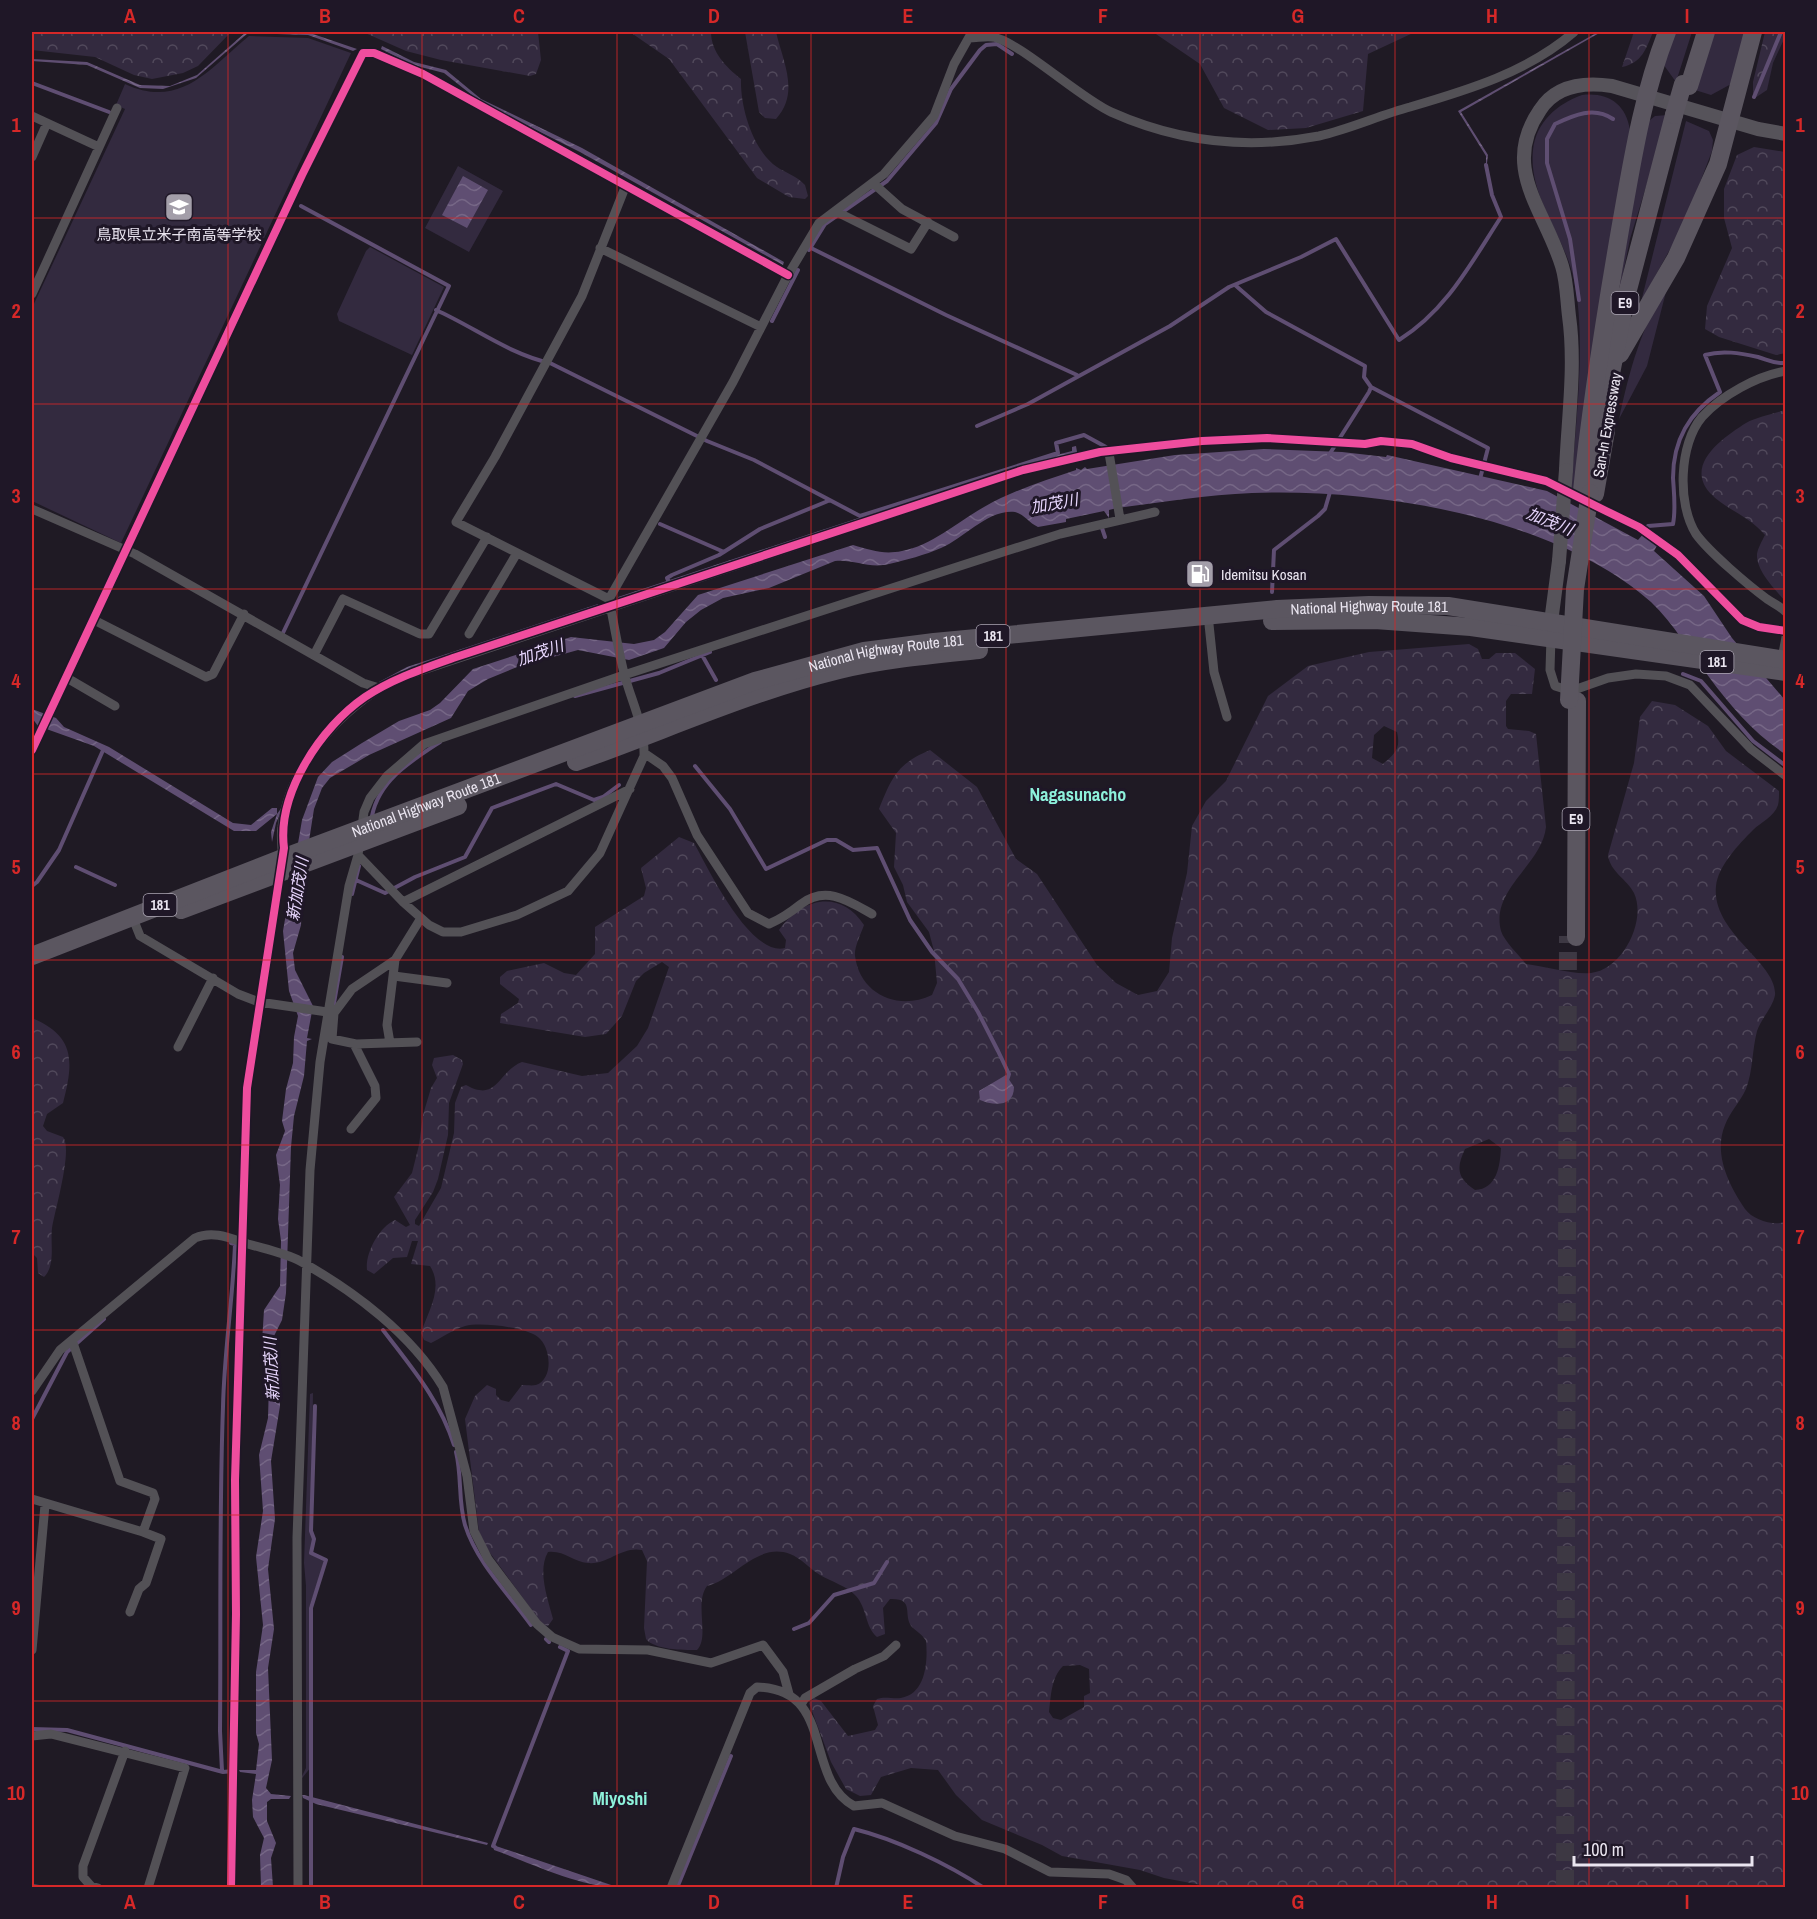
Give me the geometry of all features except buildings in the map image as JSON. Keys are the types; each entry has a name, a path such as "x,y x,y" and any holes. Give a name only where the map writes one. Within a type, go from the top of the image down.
{"highway":[{"path":"1589,493 1598,355 1645,95 1668,32"},
{"name":"San-In Expressway","path":"1572,937 1575,589 1589,493 1614,353 1647,212 1700,32"},
{"name":"San-In Expressway","path":"1686,85 1706,32"},
{"path":"1620,354 1685,240 1718,164 1753,32"},
{"name":"San-In Expressway","path":"1573,700 1589,493 1652,213 1677,116"},
{"name":"National Highway Route 181","path":"32,956 284,865 360,841 643,738 755,681 864,651 934,642 1209,620 1346,606 1448,606 1551,631 1781,664"},
{"name":"National Highway Route 181","path":"32,968 134,921"}],"street":[{"path":"872,914 848,900 822,894 804,902 769,924 756,920 748,913 697,835 672,778 643,738 624,673 610,606 733,382 788,275 819,223 884,174 934,116 954,64 971,35 993,37 1003,41 1108,111 1153,129 1195,140 1276,143 1321,135 1481,86 1559,44 1574,32"},
{"path":"32,750 302,175 363,53 374,53 423,74 788,275"},
{"path":"1785,134 1758,129 1645,95 1592,83 1570,87 1552,96 1542,106 1527,133 1522,153 1527,183 1562,267 1570,320 1566,470 1551,631 1550,670 1555,686 1571,691 1608,678 1636,674 1666,676 1690,685 1751,748 1785,776"},
{"path":"32,294 117,108"},
{"path":"32,116 99,147"},
{"path":"32,157 47,123"},
{"path":"873,183 902,209 954,237"},
{"path":"610,606 517,553 456,522 495,457 582,296 626,185"},
{"path":"835,211 911,249 928,222"},
{"path":"600,248 761,327"},
{"path":"1785,371 1749,384 1702,417 1692,435 1682,491 1690,521 1701,539 1766,598 1785,612"},
{"path":"231,1887 236,1614 235,1480 246,1243 248,1088 284,865 281,829 284,817 290,798 320,742 350,709 379,688 415,671 1023,470 1069,458 1110,456 1178,443 1267,438 1365,444 1395,441 1412,444 1451,458 1546,481 1623,519 1657,539 1678,555 1742,620 1759,627 1785,631"},
{"path":"1110,456 1120,519"},
{"path":"32,508 168,571 363,683 374,684 379,688"},
{"path":"298,1887 297,1538 302,1263 314,1109 328,1012 364,812 378,786 424,744 624,673 1000,553 1120,519 1155,512"},
{"path":"314,655 343,599 420,634 429,634 487,537"},
{"path":"469,634 517,553"},
{"path":"94,620 206,677 213,674 244,614"},
{"path":"1209,620 1214,672 1227,717"},
{"path":"1781,664 1785,637"},
{"path":"67,678 115,706"},
{"path":"360,841 403,902 421,918 443,932 461,932 517,915 562,895 576,884 600,853 630,789 643,738"},
{"path":"403,902 630,789"},
{"path":"328,1012 352,988 395,960 421,918"},
{"path":"134,921 140,936 238,994 261,1003 328,1012"},
{"path":"390,1043 387,1025 395,960"},
{"path":"394,976 447,983"},
{"path":"178,1047 213,978"},
{"path":"328,1012 332,1039 354,1044 417,1042"},
{"path":"351,1129 376,1098 375,1086 354,1044"},
{"path":"32,1391 60,1350 195,1238 213,1234 302,1263 332,1280 392,1325 437,1376 444,1387 465,1463 474,1530 488,1559 544,1631 566,1645 579,1649 648,1650 711,1663 763,1645 783,1672 789,1694"},
{"path":"72,1340 120,1481 153,1493 155,1499 143,1532"},
{"path":"32,1499 45,1505 161,1539 146,1583 140,1589 130,1612"},
{"path":"32,1650 45,1505"},
{"path":"802,1703 805,1698 855,1669 884,1656 896,1646"},
{"path":"671,1887 730,1748 750,1693 757,1688 789,1694 802,1703 831,1779 850,1804 858,1807 882,1803 955,1836 1005,1849 1050,1872 1109,1874 1126,1880 1133,1887"},
{"path":"32,1736 51,1734 185,1768 148,1887"},
{"path":"98,1887 91,1886 83,1877 83,1866 125,1751"}],"green space":[{"path":"32,32 231,32 198,66 183,73 152,79 134,75 95,57 32,50"},
{"path":"363,32 538,32 541,60 536,74 530,76 441,60 406,51"},
{"path":"630,32 711,32 717,52 725,64 741,79 743,102 755,140 769,160 805,185 808,196 805,199 789,197 757,178 669,59"},
{"path":"745,32 776,32 788,77 788,88 787,99 776,119 765,118 759,112"},
{"path":"1153,32 1415,32 1368,54 1363,111 1306,128 1268,130 1224,108 1200,64"},
{"path":"1634,32 1653,32 1639,59 1622,67"},
{"path":"1674,32 1692,32 1676,82 1663,64"},
{"path":"1713,32 1746,32 1733,83 1711,95 1695,90"},
{"path":"1765,32 1780,32 1753,95 1753,82"},
{"path":"1782,32 1785,32 1785,37 1773,63 1767,90 1755,98"},
{"name":"鳥取県立米子南高等学校","path":"249,36 308,38 351,53 121,543 32,501 32,308 125,109 116,105 125,84 145,91 163,92 179,89 207,72"},
{"path":"1582,95 1600,96 1614,102 1624,113 1630,130 1576,494 1571,491 1579,384 1578,304 1569,264 1536,184 1533,150 1538,131 1549,115 1564,103"},
{"path":"1668,115 1630,239 1617,303 1644,125 1655,116"},
{"path":"1686,121 1709,131 1713,140 1712,151 1685,222 1641,302"},
{"path":"1754,147 1785,152 1786,353 1776,355 1719,337 1705,329 1707,306 1732,248 1724,218 1724,189 1737,155"},
{"path":"458,166 503,191 469,252 425,228"},
{"path":"370,247 444,287 412,355 339,321 337,314 366,251"},
{"path":"1668,284 1647,366 1619,419 1637,349"},
{"path":"1786,410 1785,601 1760,567 1757,554 1765,535 1751,522 1710,493 1703,482 1702,472 1704,462 1710,452 1727,436 1750,421"},
{"path":"1469,644 1478,649 1482,659 1489,659 1496,653 1515,653 1535,669 1532,694 1511,694 1506,701 1508,729 1536,734 1546,827 1536,853 1509,890 1500,916 1503,935 1526,964 1567,972 1591,973 1602,970 1613,963 1629,942 1637,917 1637,904 1634,893 1615,871 1608,855 1634,763 1640,717 1652,701 1675,705 1708,726 1726,751 1779,791 1776,809 1730,856 1721,871 1716,886 1717,903 1724,918 1733,933 1766,971 1773,983 1775,995 1757,1031 1746,1089 1725,1125 1721,1147 1728,1180 1745,1209 1763,1221 1785,1222 1785,1887 1212,1887 1164,1878 1140,1870 1062,1856 1042,1845 982,1820 956,1795 938,1770 911,1768 881,1777 871,1795 860,1796 846,1789 831,1762 809,1703 814,1698 821,1701 848,1736 875,1730 878,1725 873,1706 877,1699 901,1698 916,1690 926,1667 926,1641 909,1622 906,1604 898,1599 890,1599 883,1608 885,1634 877,1637 870,1628 856,1596 790,1554 767,1553 707,1586 702,1601 701,1644 697,1650 670,1649 650,1643 646,1639 644,1628 647,1561 642,1550 634,1549 595,1563 548,1552 543,1576 553,1619 548,1626 542,1624 485,1546 479,1532 465,1419 475,1396 487,1385 496,1389 496,1395 501,1400 509,1402 522,1385 542,1382 549,1362 546,1348 532,1333 492,1325 465,1326 431,1343 424,1340 421,1333 433,1300 435,1283 430,1266 411,1264 418,1241 412,1241 407,1257 393,1258 374,1274 367,1270 368,1256 374,1241 384,1228 395,1220 406,1227 410,1225 394,1197 412,1173 423,1115 431,1088 437,1078 432,1065 434,1058 453,1055 462,1060 463,1064 449,1103 448,1135 438,1179 433,1192 415,1220 415,1224 419,1226 441,1188 454,1133 455,1103 461,1087 466,1085 477,1090 491,1088 514,1066 522,1062 582,1076 608,1073 637,1046 648,1028 669,967 662,962 636,981 622,1016 606,1034 585,1037 500,1023 501,1014 518,1003 519,999 500,984 500,977 507,971 544,963 564,973 576,975 595,954 595,927 644,896 646,888 641,868 679,837 694,843 732,908 758,939 772,947 785,948 786,940 779,930 799,910 810,904 822,902 833,902 844,906 864,925 855,956 858,970 864,981 873,990 894,1000 919,1000 932,995 937,983 934,951 929,932 907,902 903,885 894,867 896,833 879,809 892,780 903,766 930,750 977,787 1016,859 1037,874 1097,965 1116,983 1138,995 1157,991 1169,972 1172,938 1187,873 1192,826 1206,801 1226,781 1268,696 1308,666 1369,652","holes":["1384,726 1397,732 1398,743 1394,754 1383,764 1372,758 1374,735","1489,1139 1501,1148 1496,1175 1488,1186 1475,1190 1462,1177 1459,1167 1465,1149","1080,1665 1089,1669 1090,1693 1084,1696 1084,1707 1061,1720 1053,1718 1049,1712 1054,1682 1063,1666"]},
{"path":"32,1018 57,1033 68,1051 69,1062 69,1075 63,1103 47,1114 43,1126 47,1131 63,1137 66,1144 65,1166 52,1228 51,1260 44,1277 38,1273 37,1258 32,1253"},
{"path":"313,1393 311,1531 313,1539 310,1553 325,1560 309,1608 311,1767 299,1782 306,1768 304,1563 310,1394"}],"water":[{"path":"246,32 310,33 357,49 353,51 308,35 248,33 196,78 163,89 140,88 87,65 32,61 32,59 87,62 140,85 170,86 197,75"},
{"path":"1601,32 1461,112 1488,155 1486,171 1486,156 1458,111"},
{"path":"382,46 414,62 446,70 481,99 582,148 784,262 783,265 580,152 482,103 444,73 413,65 381,49"},
{"path":"463,176 488,190 467,228 442,215"},
{"path":"1076,446 1077,452 1081,453 619,601 618,597 1026,463 1072,451 1072,447"},
{"path":"1264,449 1342,452 1386,457 1387,455 1547,491 1638,540 1645,532 1659,542 1654,551 1704,596 1732,638 1785,700 1785,754 1754,729 1735,709 1651,602 1611,573 1566,548 1516,529 1462,514 1408,503 1354,496 1252,493 1117,508 1109,510 1109,518 1104,511 1038,527 1018,513 1005,512 986,519 941,548 915,557 882,565 835,561 769,588 723,598 701,610 686,622 664,648 629,660 578,650 517,667 488,679 468,691 451,718 369,755 330,778 322,788 314,809 303,879 301,925 293,953 295,970 313,1006 307,1038 312,1039 307,1041 304,1076 294,1116 286,1293 282,1320 273,1338 280,1370 280,1406 271,1461 275,1519 268,1569 274,1629 268,1668 272,1760 266,1788 271,1794 291,1796 289,1799 271,1799 267,1802 267,1821 276,1843 271,1858 273,1887 261,1887 260,1855 264,1838 253,1817 252,1800 256,1774 239,1770 256,1770 259,1744 256,1733 256,1672 263,1625 256,1557 263,1511 259,1455 268,1418 269,1384 267,1358 262,1342 264,1310 280,1286 281,1241 278,1219 280,1185 276,1155 285,1131 282,1121 286,1089 293,1063 298,1016 289,991 283,931 302,820 318,777 332,762 362,743 399,721 430,710 440,703 473,669 571,637 634,644 654,640 665,632 698,595 853,545 883,552 913,548 934,539 1007,495 1076,470 1076,468 1081,470 1085,467 1087,469 1175,455"},
{"path":"598,604 599,607 415,667 380,685 379,682 407,667"},
{"path":"32,709 56,718 64,727 109,747 233,823 251,825 272,808 277,808 277,814 256,831 234,831 94,746 38,726 32,718"},
{"path":"285,803 276,823 272,842 271,832 277,814"},
{"path":"1006,1075 1014,1087 1011,1098 997,1104 980,1100 979,1091"},
{"path":"302,1795 488,1843 487,1845 316,1804 303,1798"},
{"path":"493,1845 617,1887 572,1879 494,1850"}],"waterway":[{"path":"1754,97 1781,32"},
{"path":"809,250 825,224 887,181 936,123 951,89 980,50 986,45 997,44 1012,54"},
{"path":"32,83 109,112"},
{"path":"1579,300 1570,239 1547,163 1547,139 1555,124 1577,115 1591,112 1613,119"},
{"path":"977,426 1028,404 1170,326 1229,287 1301,257 1336,239 1399,340 1431,315 1444,300 1501,217 1492,195 1486,165"},
{"path":"281,637 449,286 301,206"},
{"path":"811,248 946,315 1077,375"},
{"path":"772,321 798,270"},
{"path":"1235,285 1266,312 1365,366 1364,377 1371,387 1369,392 1329,455"},
{"path":"436,310 506,347 550,363 707,441 754,460 860,516 1058,453 1056,443 1084,435 1106,447"},
{"path":"1645,531 1648,526 1673,524 1675,507 1673,478 1676,451 1692,418 1720,392 1705,355 1745,354 1786,363"},
{"path":"1371,387 1488,448 1480,479"},
{"path":"1272,592 1274,550 1325,509 1330,492"},
{"path":"669,582 667,578 672,575 719,555 760,529 828,501"},
{"path":"660,524 724,552"},
{"path":"1102,528 1105,537"},
{"path":"575,696 659,673 710,652"},
{"path":"702,655 716,680"},
{"path":"1683,674 1701,681 1753,741 1786,766"},
{"path":"372,816 376,803 389,782 408,764 440,742"},
{"path":"32,886 59,850 104,748"},
{"path":"695,766 730,809 766,869 827,840 836,840 853,850 877,848 910,920 932,952 958,979 978,1012 1009,1074 1007,1080"},
{"path":"356,880 385,893 415,877 465,857 492,808 556,784 594,800 603,797 619,785"},
{"path":"352,894 359,866"},
{"path":"76,867 115,885"},
{"path":"333,1009 342,957"},
{"path":"222,1771 220,1731 221,1488 224,1387 235,1244 231,1243"},
{"path":"32,1419 67,1352 104,1319"},
{"path":"383,1330 433,1399 454,1445"},
{"path":"311,1888 311,1608 326,1560 311,1553 314,1539 311,1531 315,1406"},
{"path":"456,1452 463,1516 470,1539 485,1565 531,1625"},
{"path":"794,1629 809,1623 834,1595 874,1583 887,1562"},
{"path":"546,1639 549,1642"},
{"path":"495,1847 493,1846 568,1651 560,1647"},
{"path":"32,1729 67,1730 223,1772 233,1771"},
{"path":"677,1888 731,1756"},
{"path":"836,1888 843,1857 854,1829 921,1853 984,1888"},
{"path":"32,1886 46,1888"}],"tunnel":[{"path":"1565,1888 1568,936"}],"cycle path":[{"path":"32,750 302,175 363,53 374,53 423,74 788,275"},
{"path":"231,1888 236,1614 235,1480 247,1088 284,848 284,827 288,805 305,763 318,743 349,710 365,697 407,675 441,662 1023,470 1100,452 1202,441 1267,438 1365,444 1381,441 1412,444 1451,458 1546,481 1639,527 1678,555 1742,620 1759,627 1786,631"}],"place":[{"name":"鳥取県立米子南高等学校","path":"179,207"},
{"name":"Idemitsu Kosan","path":"1200,574"}],"district":[{"name":"Nagasunacho","path":"1078,794"},
{"name":"Miyoshi","path":"620,1798"}],"water label":[{"name":"加茂川","path":"1054,503"},
{"name":"加茂川","path":"1550,521"},
{"name":"加茂川","path":"540,652"},
{"name":"新加茂川","path":"297,889"},
{"name":"新加茂川","path":"271,1369"}]}
